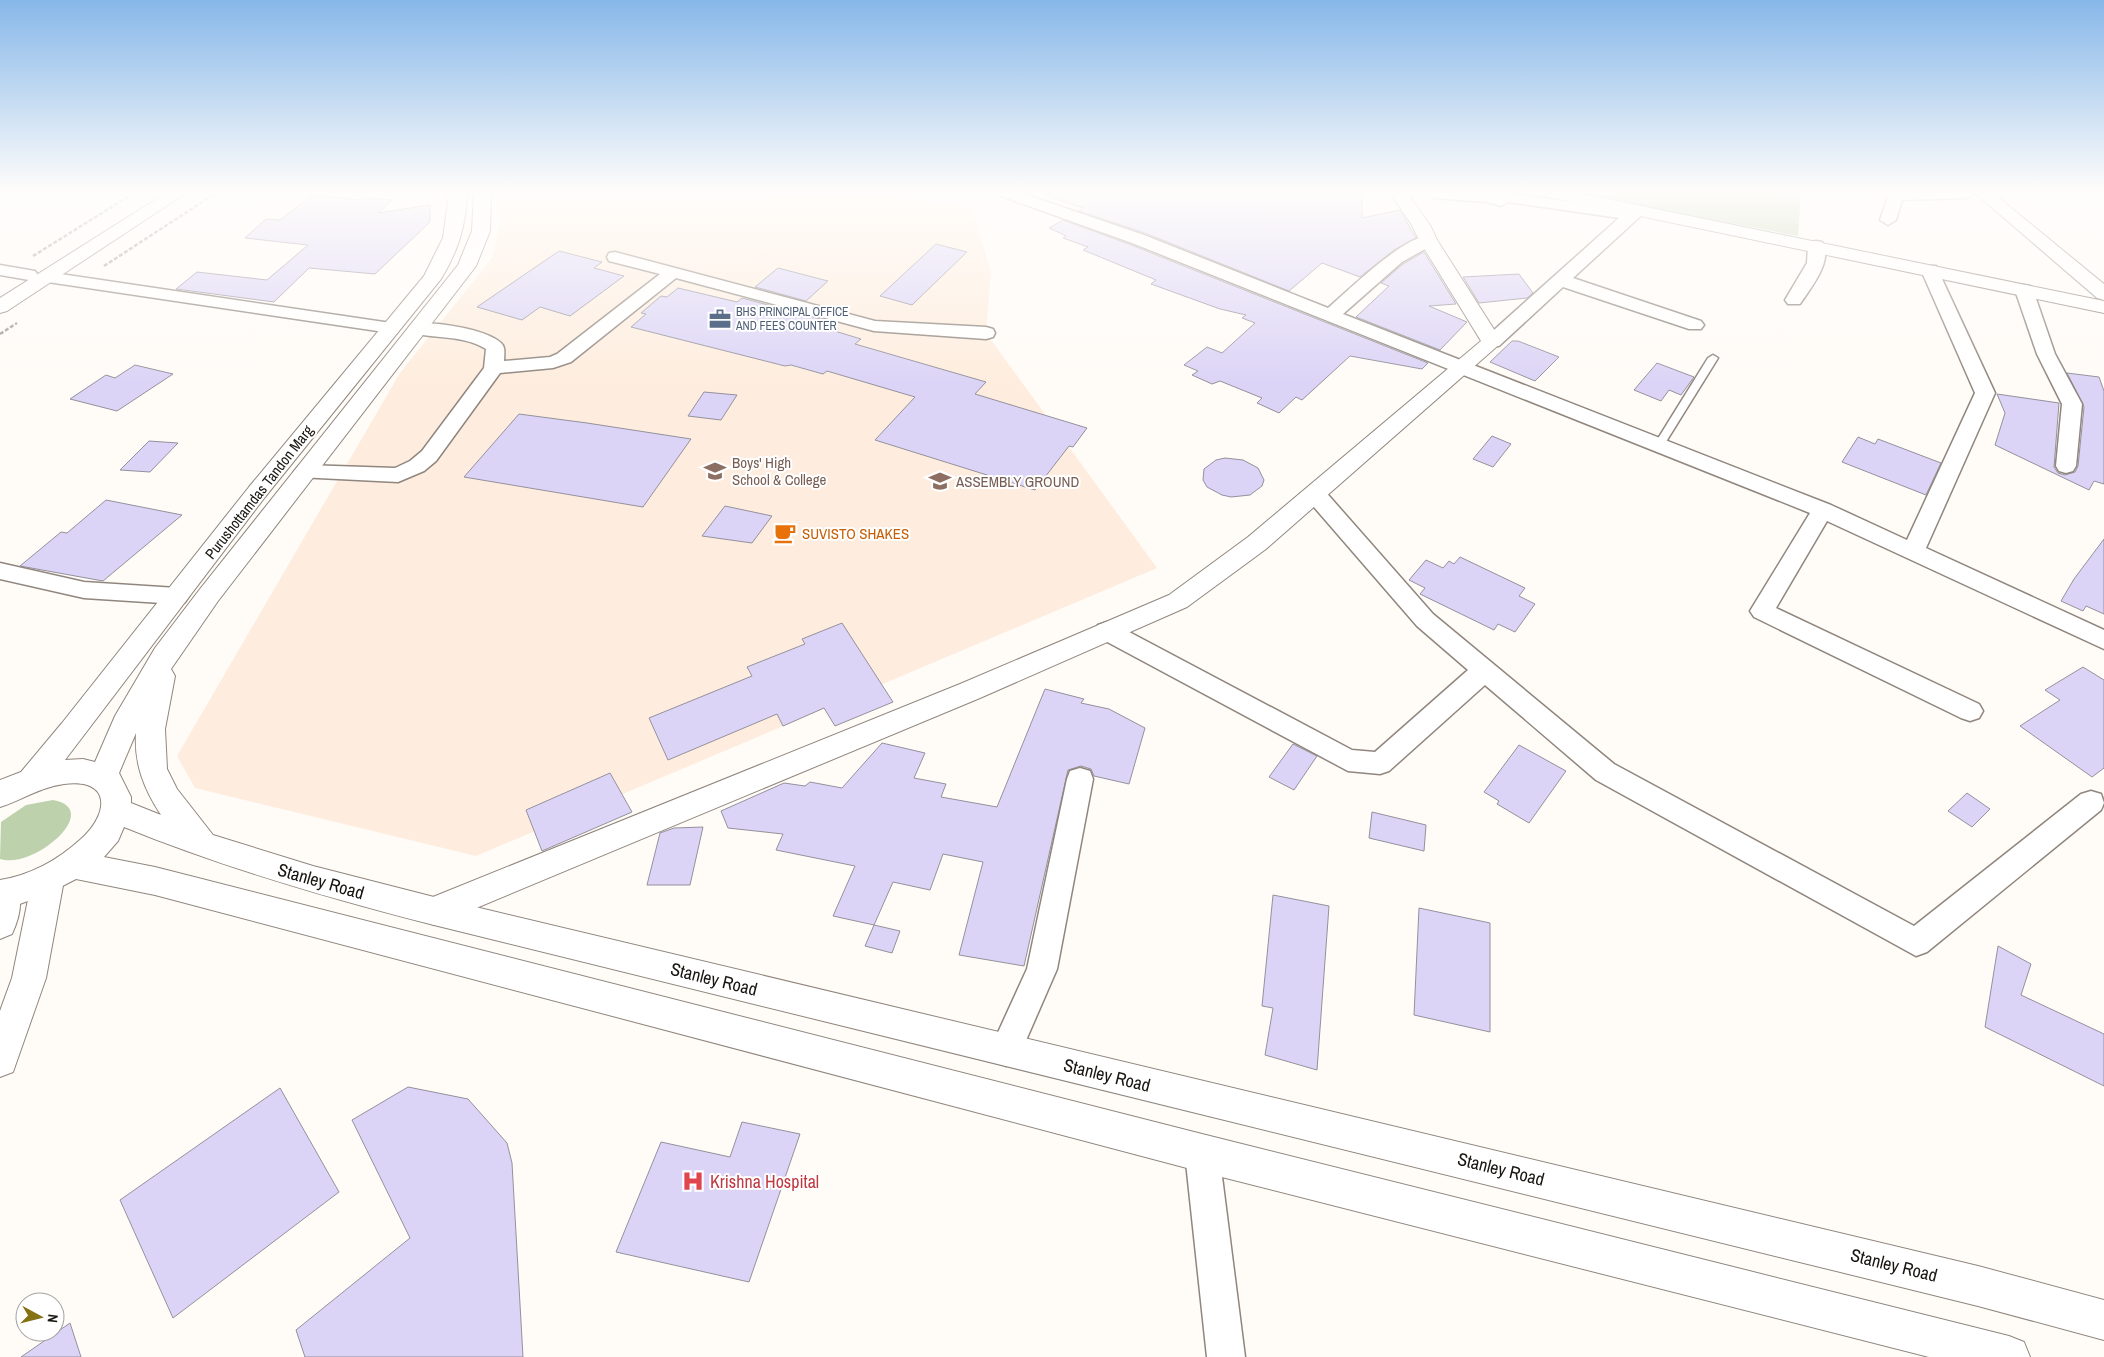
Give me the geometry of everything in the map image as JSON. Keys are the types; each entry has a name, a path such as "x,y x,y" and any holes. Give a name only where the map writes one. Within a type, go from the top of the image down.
{"main road":[{"path":"0,307 38,276 67,256"},
{"path":"0,293 38,276 71,256"},
{"name":"Purushottamdas Tandon Marg","path":"32,779 258,492 391,328 445,256"},
{"name":"Purushottamdas Tandon Marg","path":"103,777 129,716 165,654 467,266 472,256"},
{"path":"434,911 970,691 1178,601 1257,543 1492,342 1438,256"},
{"path":"1865,256 2104,307"},
{"path":"2059,256 2104,294"},
{"path":"165,654 150,738 151,762 157,780 172,805 203,845"},
{"path":"1,793 32,779 60,772 84,771 103,777 112,785 116,797 116,810 108,828 93,847 60,872 2,904"},
{"name":"Stanley Road","path":"116,810 203,845 313,880 434,911 1969,1283 2104,1320"},
{"path":"0,1060 29,978 60,872"},
{"path":"60,872 174,886 1202,1153 1624,1258 2009,1357"}],"street":[{"path":"1182,256 1824,510 2104,640"},
{"path":"1331,315 1399,256"},
{"path":"1492,342 1587,256"},
{"path":"1794,300 1816,263 1816,256"},
{"path":"615,257 874,326 986,332"},
{"path":"1913,551 1985,393 1930,270"},
{"path":"4,271 391,328"},
{"path":"494,368 553,362 564,358 673,272"},
{"path":"1561,280 1695,325"},
{"path":"2024,290 2046,354 2072,404 2066,466"},
{"path":"305,472 398,475 417,466 429,456 494,368 495,347 486,341 471,336 418,329"},
{"path":"1315,494 1425,620 1605,772 1916,942 2091,802"},
{"path":"1824,510 1762,611 1970,711"},
{"path":"0,571 84,590 177,596"},
{"path":"1107,631 1348,760 1356,761 1380,763 1485,670"},
{"path":"1006,1050 1042,970 1080,779"},
{"path":"1202,1153 1226,1357"}],"lane":[{"path":"1659,445 1714,358"}],"path":[{"path":"4,271 28,256"},
{"path":"80,282 119,256"},
{"path":"0,334 24,318"}],"shaded area":[{"name":"Boys' High School & College","path":"492,256 986,256 991,272 986,333 1157,568 476,856 195,788 177,756 400,373"}],"green space":[{"path":"53,800 67,806 71,815 68,826 45,848 30,856 14,860 0,859 1,822 26,805"}],"building":[{"path":"295,256 394,256 375,274 309,268 274,302 176,289 197,272 267,280"},
{"path":"551,256 580,256 602,262 594,268 624,276 570,316 540,307 522,320 477,307"},
{"path":"923,256 963,256 912,305 880,296"},
{"path":"1098,256 1160,256 1428,363 1422,369 1350,356 1302,400 1296,397 1279,413 1257,403 1262,398 1220,381 1212,384 1192,375 1198,371 1184,365 1207,347 1222,353 1255,323 1242,318 1246,315 1220,309 1151,284 1156,280"},
{"path":"1203,256 1386,256 1360,277 1322,263 1289,291"},
{"path":"1416,256 1427,256 1456,304 1429,306 1467,322 1440,350 1356,317 1389,286 1381,283 1403,264"},
{"path":"778,268 828,281 806,301 755,287"},
{"path":"1519,274 1533,293 1527,298 1479,303 1463,277"},
{"path":"678,288 737,302 742,298 835,323 828,329 861,339 855,344 986,382 975,394 1087,428 1073,447 1069,446 1035,490 875,440 915,397 827,371 823,374 791,365 785,366 631,327 646,314 641,313 661,296 667,297"},
{"path":"1512,341 1518,341 1559,357 1535,381 1490,362"},
{"path":"1657,363 1694,377 1681,395 1669,390 1661,401 1634,390"},
{"path":"135,365 173,374 117,411 70,399 106,375 115,378"},
{"path":"2067,373 2099,377 2104,391 2104,484 2094,481 2089,490 1995,445 2005,413 1997,394 2059,403 2054,467 2058,473 2065,475 2075,472 2078,466 2084,407"},
{"path":"704,392 737,395 721,420 688,416"},
{"path":"519,414 691,439 643,507 464,477"},
{"path":"1492,436 1511,444 1493,467 1473,459"},
{"path":"1858,437 1875,444 1878,439 1941,463 1926,495 1842,462"},
{"path":"149,441 178,443 150,472 120,470"},
{"path":"1225,458 1243,460 1258,468 1264,480 1262,486 1250,495 1231,497 1222,495 1207,487 1203,480 1204,469 1216,460"},
{"path":"106,500 182,515 103,581 20,566 61,532 67,533"},
{"path":"725,506 772,516 752,543 702,536"},
{"path":"2104,539 2104,614 2086,606 2083,611 2061,601 2074,579"},
{"path":"1460,557 1525,588 1519,596 1535,604 1515,632 1498,624 1494,630 1420,594 1425,588 1409,580 1426,560 1443,568 1449,561 1454,564"},
{"path":"842,623 893,702 835,726 824,708 783,726 777,714 668,760 649,718 752,676 747,667 805,644 802,639"},
{"path":"2083,667 2104,680 2104,768 2092,777 2020,726 2060,700 2045,690"},
{"path":"1045,689 1084,699 1081,703 1109,709 1145,728 1129,784 1094,776 1091,769 1081,766 1068,770 1024,966 959,955 983,862 943,854 930,890 893,882 874,925 833,916 855,866 776,850 783,834 728,828 721,811 784,783 805,786 810,782 842,788 882,743 925,753 914,778 946,784 941,797 997,807"},
{"path":"1293,744 1317,756 1294,790 1269,777"},
{"path":"1519,745 1566,771 1529,823 1497,804 1499,801 1484,792"},
{"path":"610,773 632,812 542,851 526,810"},
{"path":"1967,793 1990,809 1972,827 1948,811"},
{"path":"1372,812 1426,825 1424,851 1369,838"},
{"path":"703,827 690,885 647,885 660,833 674,828"},
{"path":"1273,895 1329,906 1317,1070 1265,1055 1273,1008 1262,1006"},
{"path":"1419,908 1490,923 1490,1032 1414,1015"},
{"path":"874,925 900,931 892,953 865,946"},
{"path":"1998,946 2031,964 2021,995 2104,1034 2104,1086 1985,1027"},
{"path":"408,1087 468,1099 507,1143 512,1163 523,1357 305,1357 296,1330 410,1238 352,1120"},
{"path":"280,1088 339,1192 173,1318 120,1200"},
{"path":"742,1122 800,1134 749,1282 616,1252 661,1142 730,1157"},
{"path":"70,1323 81,1357 21,1357 43,1342 65,1342 65,1326"}],"place":[{"name":"BHS PRINCIPAL OFFICE AND FEES COUNTER","path":"720,319"},
{"name":"Boys' High School & College","path":"715,471"},
{"name":"ASSEMBLY GROUND","path":"940,481"},
{"name":"SUVISTO SHAKES","path":"785,533"},
{"name":"Krishna Hospital","path":"693,1181"}]}
